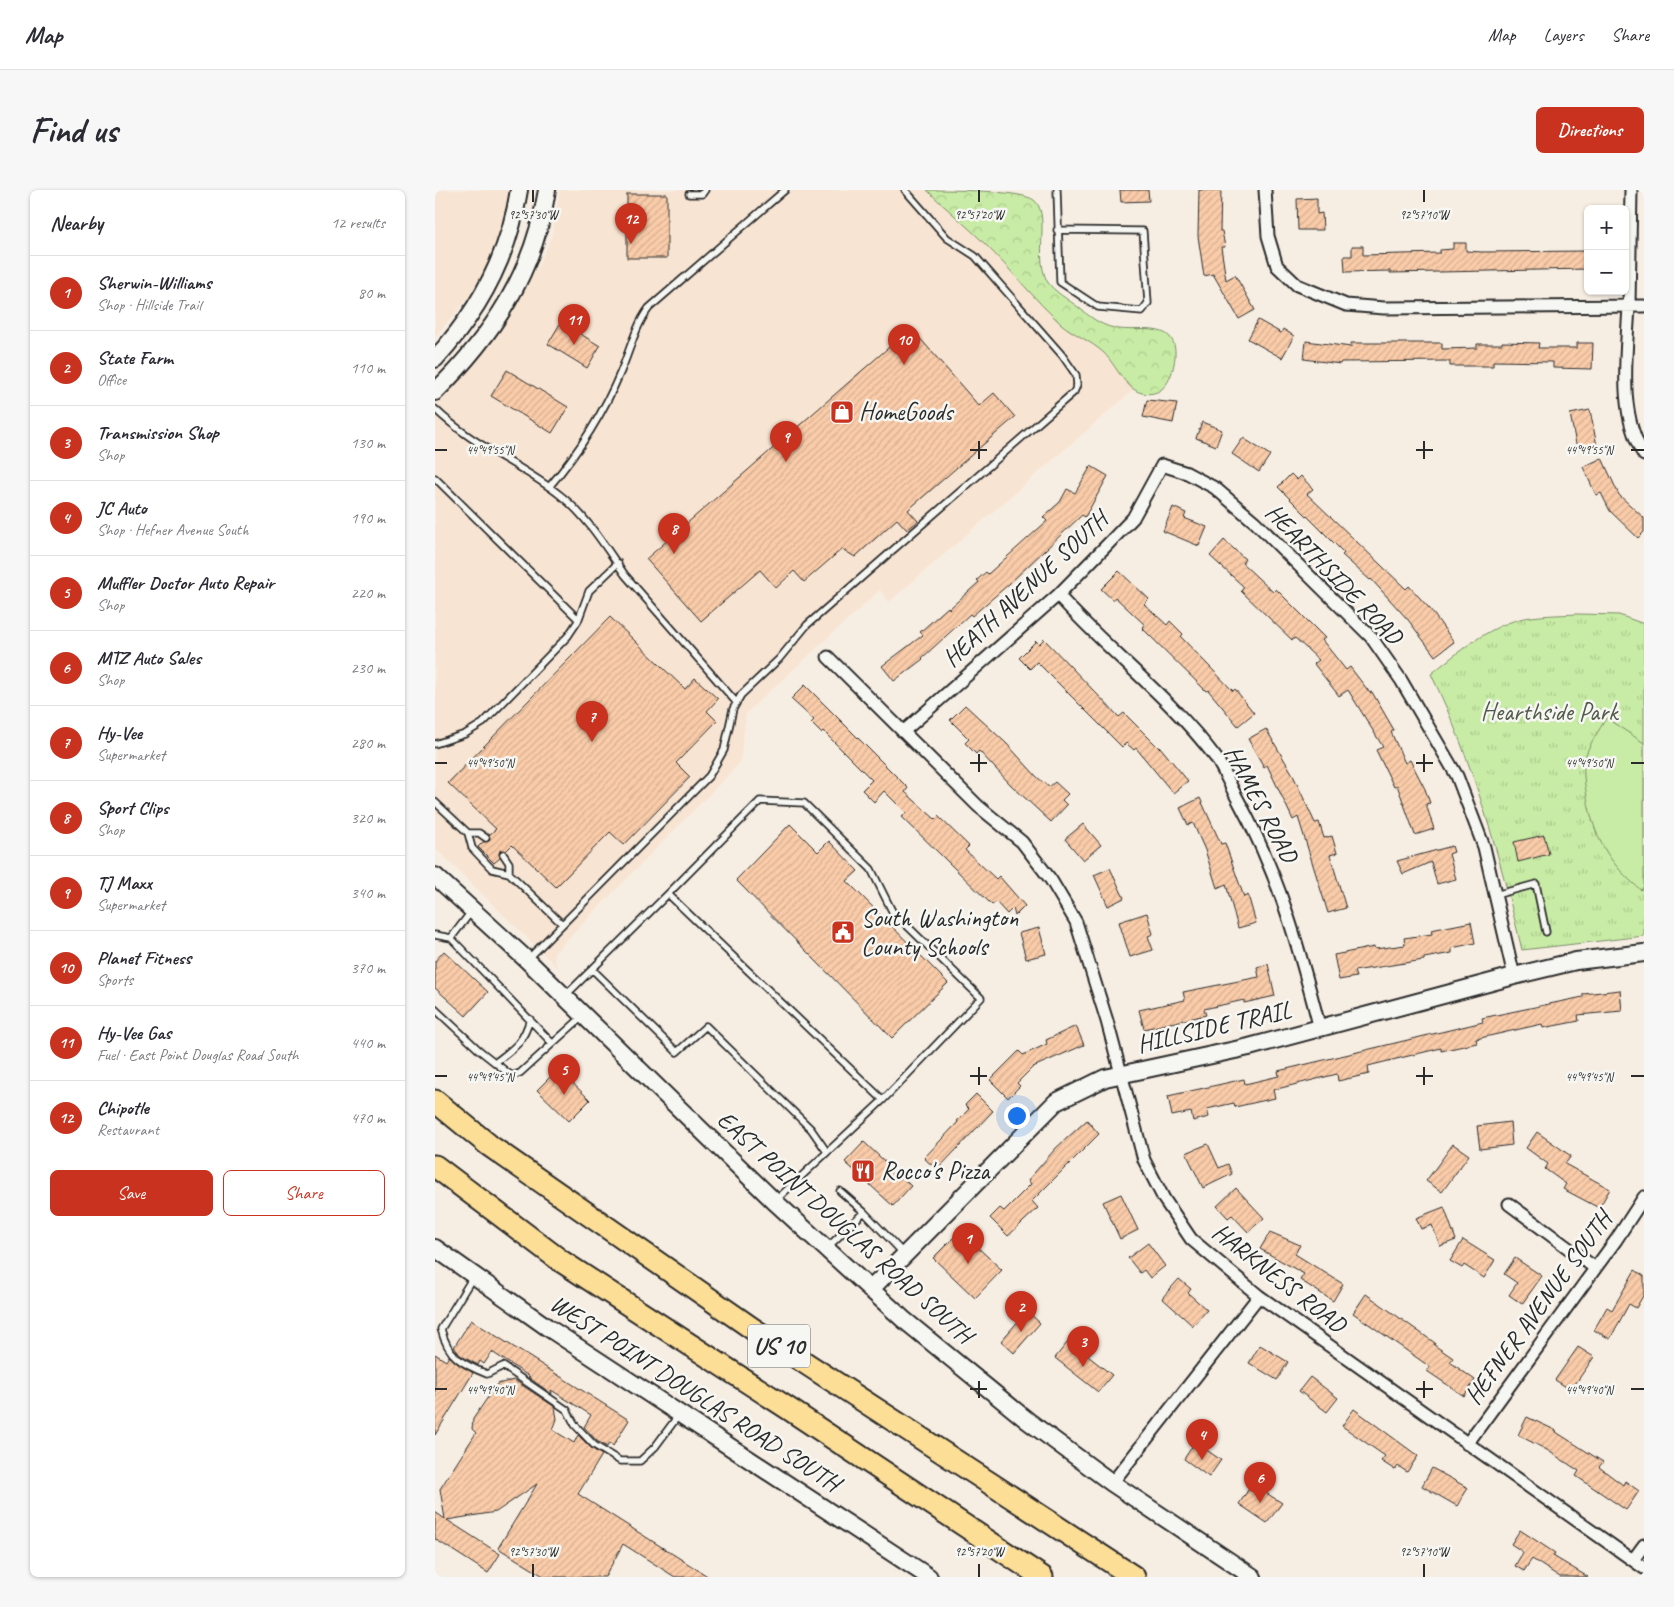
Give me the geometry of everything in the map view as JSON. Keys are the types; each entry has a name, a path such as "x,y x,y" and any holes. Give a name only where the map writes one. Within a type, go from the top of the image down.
{"highway":[{"name":"US 10","path":"435,1102 490,1146 753,1329 1133,1577"},
{"name":"US 10","path":"435,1166 561,1261 1042,1577"}],"street":[{"path":"435,359 467,321 493,278 510,234 519,190"},
{"path":"435,392 472,354 511,298 533,244 547,190"},
{"path":"1265,190 1268,236 1277,266 1297,285 1346,305 1384,308 1644,306"},
{"path":"1631,190 1629,306 1626,350 1627,397 1638,446 1644,455"},
{"name":"HEATH AVENUE SOUTH","path":"903,732 1058,595 1133,518 1162,466"},
{"name":"HEARTHSIDE ROAD","path":"1162,466 1187,473 1215,488 1255,522 1371,637 1401,680 1457,776 1484,847 1514,976"},
{"name":"HAMES ROAD","path":"1058,595 1171,707 1217,759 1246,813 1271,868 1297,940 1320,1029"},
{"name":"HARKNESS ROAD","path":"828,657 978,806 1022,842 1051,880 1076,922 1107,1021 1144,1160 1164,1198 1191,1239 1259,1296 1644,1568"},
{"name":"EAST POINT DOUGLAS ROAD SOUTH","path":"435,876 472,912 527,960 774,1202 870,1290 1028,1421 1113,1483 1253,1577"},
{"name":"HILLSIDE TRAIL","path":"870,1290 1056,1102 1098,1081 1120,1074 1249,1047 1576,961 1644,953"},
{"name":"HEFNER AVENUE SOUTH","path":"1467,1444 1595,1268 1644,1197"},
{"path":"1509,1204 1595,1268"},
{"name":"WEST POINT DOUGLAS ROAD SOUTH","path":"435,1248 680,1414 929,1577"},
{"path":"1113,1483 1259,1296"},
{"path":"1633,1560 1644,1545"}],"lane":[{"path":"689,194 700,194 705,190"},
{"path":"549,487 565,467 606,402 622,369 639,324 649,308 785,190"},
{"path":"527,960 709,776 724,750 736,702 742,692 782,656 807,625 1061,405 1076,389 1075,371 1047,338 975,256 947,238 905,190"},
{"path":"1057,190 1057,230 1059,282 1098,307 1142,311 1148,303 1143,231 1057,230"},
{"path":"435,408 467,436 549,487 568,502 618,563 625,575 736,702"},
{"path":"435,478 578,619"},
{"path":"435,744 469,732 489,718 568,636 578,619 589,591 618,563"},
{"path":"564,996 760,801 804,803 859,855 871,869 891,911 981,998 883,1100 774,1202"},
{"path":"435,802 468,833 474,851 492,869 509,873 562,924"},
{"path":"468,833 481,834 486,838"},
{"path":"503,854 508,861 509,873"},
{"path":"1495,895 1536,884 1545,932"},
{"path":"668,894 883,1100"},
{"path":"451,938 472,912"},
{"path":"435,935 451,938 553,1043"},
{"path":"592,969 677,1052 706,1026 811,1129 827,1152"},
{"path":"435,1009 479,1050 512,1076 516,1075 583,1015"},
{"path":"496,1062 517,1047 525,1035 530,1019"},
{"path":"840,1191 864,1212 906,1255"},
{"path":"825,1249 864,1212"},
{"path":"474,1275 441,1329 445,1345 463,1364 487,1374 503,1366 567,1410 575,1425 594,1445 620,1461 640,1461 655,1448 680,1414"}],"shaded area":[{"path":"435,190 511,190 504,227 489,265 470,296 435,337"},
{"path":"560,190 957,190 1138,386 889,602 880,590 746,713 740,763 554,953 555,962 559,969 435,848 435,404 486,349 539,265 552,235"}],"green space":[{"path":"927,190 1000,192 1034,200 1039,206 1041,213 1041,249 1044,275 1053,288 1104,325 1123,329 1154,330 1163,332 1170,337 1174,345 1175,357 1170,378 1162,389 1150,394 1136,391 1131,387 1104,353 1060,323 982,241"},
{"name":"Hearthside Park","path":"1549,615 1619,615 1644,624 1644,936 1522,950 1484,810 1460,741 1431,674 1473,642 1507,623"},
{"path":"1606,718 1644,743 1644,886 1641,890 1612,860 1599,838 1590,812 1584,764 1591,743"}],"building":[{"path":"1120,190 1148,190 1149,201 1121,202"},
{"path":"1199,190 1221,190 1220,231 1222,231 1225,247 1221,247 1226,280 1235,275 1255,310 1239,319 1213,274 1204,276 1198,236"},
{"path":"627,194 667,194 667,258 627,258"},
{"path":"1317,198 1317,214 1322,213 1323,230 1298,230 1297,199"},
{"path":"1453,243 1466,243 1466,251 1584,251 1584,269 1390,273 1390,271 1345,272 1344,256 1352,256 1352,246 1363,246 1363,255 1440,253 1440,250 1453,249"},
{"path":"1258,320 1281,333 1283,329 1294,336 1282,358 1248,339"},
{"path":"561,322 600,346 587,368 548,344"},
{"path":"911,328 979,406 994,393 1015,417 908,510 918,521 907,530 897,519 855,557 842,549 804,582 794,571 776,588 760,570 701,621 646,559"},
{"path":"1306,341 1351,347 1351,343 1442,343 1442,349 1477,348 1477,344 1502,344 1502,342 1539,343 1538,348 1577,348 1577,343 1593,343 1592,369 1553,368 1553,362 1493,361 1493,366 1450,366 1450,361 1341,362 1340,364 1304,359"},
{"path":"507,370 568,407 552,433 491,396"},
{"path":"1147,400 1177,403 1173,423 1143,417"},
{"path":"1590,410 1597,446 1577,449 1570,414"},
{"path":"1202,422 1222,430 1216,446 1196,438"},
{"path":"1243,438 1270,455 1259,472 1232,454"},
{"path":"1602,458 1619,495 1644,518 1644,532 1638,538 1610,511 1601,493 1596,495 1583,467"},
{"path":"1091,466 1108,476 1085,517 1082,515 1009,584 972,616 970,614 923,659 894,681 882,666 923,635 920,632 948,607 949,609 979,582 977,580 986,572 988,574 1047,521 1043,517 1060,502 1067,489 1075,493"},
{"path":"1291,474 1297,480 1301,476 1313,489 1307,494 1406,589 1409,586 1430,609 1454,642 1435,656 1409,621 1371,579 1342,555 1344,553 1278,487"},
{"path":"1173,507 1186,513 1184,518 1207,527 1199,546 1163,531"},
{"path":"1224,540 1245,559 1242,563 1273,592 1276,589 1325,638 1322,640 1346,670 1350,667 1370,693 1372,692 1394,730 1391,732 1405,763 1410,760 1425,789 1430,803 1426,804 1434,829 1415,835 1397,785 1394,787 1376,750 1383,747 1348,690 1339,696 1314,664 1319,660 1295,638 1292,640 1241,591 1244,587 1210,556"},
{"path":"1119,571 1149,599 1144,604 1167,625 1170,621 1183,634 1181,637 1233,691 1235,689 1254,713 1238,726 1208,690 1206,691 1142,628 1145,625 1115,597 1113,600 1101,589"},
{"path":"610,617 685,689 695,678 718,699 707,711 717,721 676,763 690,777 624,845 610,832 556,887 512,845 506,851 500,850 500,858 494,863 478,847 483,842 489,841 489,835 496,829 448,783"},
{"path":"1044,639 1119,717 1124,713 1160,747 1188,781 1173,793 1136,748 1134,750 1126,743 1122,747 1037,662 1030,669 1019,658 1036,641 1039,644"},
{"path":"805,685 908,788 905,792 935,819 938,816 969,846 965,850 996,879 999,876 1025,906 1015,916 1013,908 1007,914 996,902 992,905 902,817 906,813 884,791 874,802 862,790 872,780 823,731 821,733 811,723 814,720 791,699"},
{"path":"965,705 1007,744 1037,777 1049,787 1055,782 1068,794 1062,800 1067,805 1051,822 1011,785 979,751 976,754 965,743 969,739 950,720"},
{"path":"1266,729 1292,773 1315,823 1319,822 1324,838 1332,836 1337,853 1330,855 1346,908 1328,913 1298,817 1293,820 1267,765 1264,767 1248,739"},
{"path":"1200,798 1221,844 1225,843 1244,897 1248,895 1256,923 1238,928 1226,884 1217,888 1205,850 1193,823 1188,825 1180,808"},
{"name":"South Washington County Schools","path":"790,824 818,852 829,841 858,871 847,881 948,983 892,1038 736,880"},
{"path":"1083,824 1101,845 1083,860 1065,839"},
{"path":"1544,835 1549,854 1518,862 1514,842"},
{"path":"1452,846 1454,852 1449,854 1456,879 1437,884 1431,862 1403,874 1397,861"},
{"path":"1110,868 1124,898 1108,906 1094,875"},
{"path":"1147,913 1153,934 1148,936 1153,950 1130,957 1119,922"},
{"path":"1471,922 1475,943 1452,948 1452,953 1424,958 1424,960 1354,971 1356,977 1339,980 1334,955 1374,947 1375,949 1405,945 1404,938 1432,934 1431,930"},
{"path":"1039,928 1046,954 1026,959 1019,933"},
{"path":"444,951 488,992 466,1016 435,988 435,961"},
{"path":"1268,964 1275,996 1244,1003 1244,1000 1204,1009 1206,1015 1144,1029 1139,1010 1185,1000 1183,992 1259,977 1257,967"},
{"path":"1620,990 1622,1011 1578,1015 1579,1021 1543,1028 1542,1024 1476,1039 1477,1043 1441,1051 1441,1048 1368,1066 1369,1074 1338,1081 1337,1074 1273,1090 1275,1098 1235,1107 1234,1103 1207,1109 1209,1117 1193,1121 1191,1112 1172,1116 1168,1096 1244,1079 1245,1084 1279,1076 1278,1071 1483,1022 1482,1018 1583,997 1583,994"},
{"path":"1076,1026 1084,1045 1033,1067 1017,1083 1020,1086 1008,1098 990,1080 1019,1051 1023,1055 1047,1044 1046,1040"},
{"path":"558,1069 590,1100 569,1121 537,1090"},
{"path":"976,1094 993,1111 937,1170 924,1158 969,1109 965,1105"},
{"path":"1087,1120 1099,1134 1032,1201 1038,1208 1008,1236 990,1218 1000,1208 1004,1211 1031,1184 1028,1180 1056,1148"},
{"path":"1510,1122 1512,1145 1480,1149 1477,1126"},
{"path":"1537,1132 1571,1156 1565,1164 1610,1189 1599,1208 1563,1189 1566,1184 1545,1169 1548,1164 1526,1148"},
{"path":"864,1142 911,1186 893,1206 845,1162"},
{"path":"1208,1144 1219,1168 1228,1164 1232,1174 1203,1188 1186,1153"},
{"path":"1453,1144 1469,1155 1442,1192 1426,1181"},
{"path":"1236,1188 1264,1218 1248,1232 1232,1215 1228,1218 1217,1206"},
{"path":"1121,1194 1138,1230 1120,1239 1103,1202"},
{"path":"1444,1207 1456,1240 1440,1246 1432,1225 1421,1229 1416,1218"},
{"path":"960,1231 1002,1270 975,1298 933,1258"},
{"path":"1270,1232 1300,1245 1295,1254 1343,1284 1333,1301 1300,1280 1304,1274 1260,1249"},
{"path":"1463,1240 1495,1260 1484,1278 1464,1265 1462,1268 1450,1261"},
{"path":"1148,1243 1165,1266 1150,1278 1144,1270 1140,1273 1128,1258"},
{"path":"1515,1258 1542,1276 1522,1304 1509,1295 1517,1283 1504,1274"},
{"path":"1635,1270 1644,1276 1644,1294 1636,1308 1629,1304 1610,1339 1594,1330 1607,1307 1612,1310"},
{"path":"1179,1279 1191,1289 1188,1293 1207,1310 1193,1326 1162,1298"},
{"path":"1366,1294 1435,1343 1434,1345 1453,1358 1450,1362 1475,1380 1464,1396 1427,1371 1430,1367 1353,1313"},
{"path":"1027,1311 1040,1323 1014,1353 1001,1341"},
{"path":"471,1320 629,1420 613,1446 609,1443 607,1447 597,1441 584,1427 591,1415 551,1390 552,1394 492,1352 484,1364 480,1361 478,1365 460,1355 454,1347"},
{"path":"1075,1333 1094,1348 1088,1356 1112,1375 1098,1392 1055,1358"},
{"path":"1260,1345 1288,1362 1277,1380 1249,1363"},
{"path":"1578,1347 1594,1357 1571,1390 1555,1380"},
{"path":"435,1354 446,1361 449,1356 473,1373 435,1435"},
{"path":"1310,1377 1338,1398 1327,1412 1299,1391"},
{"path":"514,1380 555,1407 557,1419 553,1430 574,1443 578,1435 591,1448 602,1455 578,1494 709,1577 675,1577 623,1544 605,1577 545,1577 498,1548 537,1484 496,1512 447,1520 500,1554 488,1573 435,1539 435,1512 445,1519 440,1489 476,1433 472,1429 473,1419 497,1384"},
{"path":"1354,1409 1418,1456 1407,1472 1398,1466 1395,1470 1381,1461 1385,1456 1342,1426"},
{"path":"1527,1417 1557,1431 1603,1462 1599,1467 1623,1485 1625,1481 1639,1491 1626,1510 1576,1476 1579,1471 1547,1450 1518,1435"},
{"path":"1195,1442 1221,1460 1209,1477 1184,1459"},
{"path":"1432,1468 1468,1488 1457,1506 1422,1486"},
{"path":"1252,1484 1282,1503 1267,1523 1239,1504"},
{"path":"1520,1530 1555,1553 1553,1556 1588,1577 1560,1577 1532,1559 1524,1571 1515,1566 1523,1552 1511,1544"}],"place":[{"name":"Chipotle","path":"631,244"},
{"name":"Hy-Vee Gas","path":"574,345"},
{"name":"Planet Fitness","path":"904,365"},
{"name":"HomeGoods","path":"842,412"},
{"name":"TJ Maxx","path":"786,462"},
{"name":"Sport Clips","path":"674,554"},
{"name":"Hy-Vee","path":"592,742"},
{"name":"South Washington County Schools","path":"843,932"},
{"name":"Muffler Doctor Auto Repair","path":"564,1095"},
{"name":"Rocco's Pizza","path":"863,1171"},
{"name":"Sherwin-Williams","path":"968,1264"},
{"name":"State Farm","path":"1021,1332"},
{"name":"Transmission Shop","path":"1083,1367"},
{"name":"JC Auto","path":"1202,1460"},
{"name":"MTZ Auto Sales","path":"1260,1503"}]}
